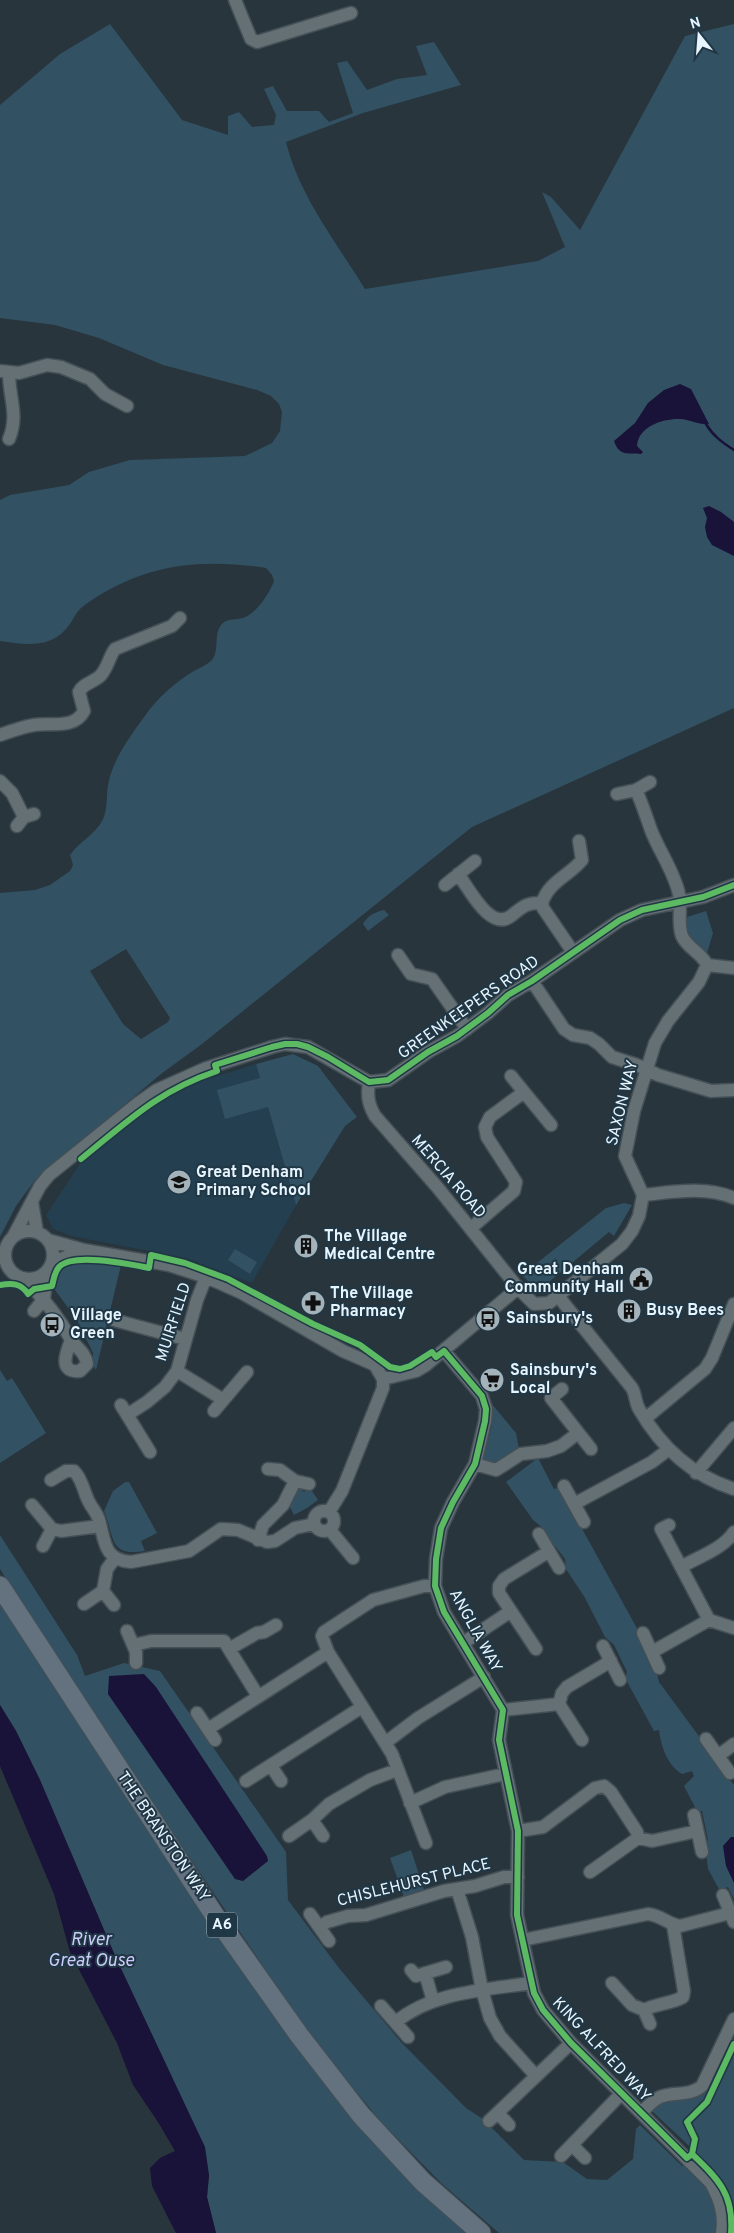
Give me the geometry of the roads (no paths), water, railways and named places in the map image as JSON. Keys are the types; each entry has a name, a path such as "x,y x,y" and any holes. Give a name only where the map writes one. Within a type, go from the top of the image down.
{"highway":[{"name":"THE BRANSTON WAY","path":"0,1586 180,1863 299,2034 362,2115 417,2175 481,2233"}],"street":[{"path":"235,0 251,39 257,42 351,13"},
{"path":"9,439 15,418 4,372 19,373 47,365 61,367 90,379 105,394 127,406"},
{"path":"0,736 32,725 62,724 82,716 84,711 79,692 81,687 96,680 103,673 115,649 175,627"},
{"path":"0,781 12,793 25,819"},
{"path":"617,794 636,790 650,782"},
{"path":"636,790 651,830 677,885 681,902 682,935 686,942 705,959 708,965 734,968"},
{"path":"573,952 543,908 542,903 553,883 576,867 582,860 579,841"},
{"path":"445,885 475,861"},
{"path":"458,874 490,917 500,920 508,918 522,906 531,902 542,903"},
{"name":"GREENKEEPERS ROAD","path":"369,1082 388,1080 428,1052 467,1029 508,995 629,916 642,910 714,895 734,885"},
{"path":"398,955 411,974 432,979 467,1029"},
{"name":"SAXON WAY","path":"642,1195 628,1164 626,1150 646,1070 655,1043 668,1021 699,982 708,965"},
{"path":"532,981 568,1033 590,1038 612,1057 711,1091 731,1087"},
{"path":"71,1340 64,1362 67,1368 80,1377 87,1364 80,1348 71,1340 67,1329 44,1299 20,1277 9,1270 2,1256 7,1244 50,1175 137,1104 172,1082 204,1069 272,1047 297,1044 308,1047 369,1082"},
{"path":"511,1076 551,1125"},
{"name":"MERCIA ROAD","path":"369,1082 367,1093 369,1106 375,1116 471,1228 518,1288"},
{"path":"471,1228 514,1191 516,1182 488,1137 485,1128 490,1117 524,1092"},
{"path":"383,1379 416,1371 518,1288 534,1304 549,1302 558,1296 622,1244 632,1231 639,1216 642,1195 699,1190 724,1194 734,1198"},
{"path":"32,1202 37,1232"},
{"path":"12,1237 28,1230 37,1232 48,1240 84,1250 169,1265 206,1276 242,1293 304,1330 375,1365 383,1379 383,1388 342,1491 329,1512"},
{"path":"34,1311 44,1299 54,1254 48,1240"},
{"path":"0,1278 40,1277 50,1266 84,1250"},
{"name":"MUIRFIELD","path":"150,1452 124,1410 147,1402 165,1387 177,1370 206,1276"},
{"path":"558,1296 632,1388 636,1394 639,1408 670,1449 696,1473 719,1485 734,1489"},
{"path":"646,1418 705,1369 712,1358 734,1304"},
{"path":"114,1320 129,1331 185,1339"},
{"name":"ANGLIA WAY","path":"444,1350 474,1385 484,1402 485,1421 475,1464 441,1528 436,1558 435,1586 444,1612 502,1710"},
{"path":"177,1370 222,1399"},
{"path":"214,1411 222,1399 247,1372"},
{"path":"562,1389 551,1398 591,1449"},
{"path":"696,1473 734,1428"},
{"path":"475,1464 496,1470 522,1454 562,1446 578,1433"},
{"path":"574,1504 652,1462 670,1449"},
{"path":"51,1480 64,1466 79,1476 87,1500 97,1514 103,1542 115,1558 122,1562 131,1562 189,1550 221,1529 238,1530 258,1540 267,1542 275,1541 296,1528 314,1524"},
{"path":"268,1469 280,1470 294,1482 309,1484"},
{"path":"258,1540 263,1525 283,1504 294,1482"},
{"path":"564,1486 584,1522"},
{"path":"32,1505 52,1529 61,1531 100,1526"},
{"path":"314,1524 316,1514 322,1511 329,1512"},
{"path":"329,1512 334,1521 330,1530"},
{"path":"314,1524 320,1531 330,1530"},
{"path":"669,1525 661,1529 709,1620 734,1628"},
{"path":"43,1546 52,1529"},
{"path":"330,1530 352,1558"},
{"path":"681,1567 720,1545 730,1538 734,1532"},
{"path":"539,1534 559,1568"},
{"path":"536,1649 499,1593 499,1586 504,1579 548,1552"},
{"path":"84,1604 103,1591 107,1569 115,1558"},
{"path":"426,1843 392,1754 322,1640 324,1632 373,1600 424,1586 435,1586"},
{"path":"103,1591 114,1605"},
{"path":"463,1642 511,1611"},
{"path":"652,1652 709,1620"},
{"path":"229,1649 257,1633 264,1632 276,1625"},
{"path":"127,1631 134,1645 136,1662"},
{"path":"643,1633 659,1668"},
{"path":"134,1645 151,1641 224,1641 258,1696"},
{"path":"603,1646 620,1680"},
{"path":"208,1729 328,1652"},
{"path":"582,1740 560,1704 562,1693 567,1687 611,1661"},
{"path":"385,1743 418,1718 484,1678"},
{"path":"410,1803 445,1787 505,1774 499,1740 502,1710 560,1704"},
{"path":"246,1781 362,1707"},
{"path":"197,1713 215,1740"},
{"path":"706,1738 730,1773"},
{"path":"718,1756 734,1744"},
{"path":"271,1766 281,1781"},
{"path":"290,1836 312,1820 329,1804 370,1780 397,1770"},
{"name":"KING ALFRED WAY","path":"505,1774 518,1831 517,1915 531,1983 543,2010 571,2043 711,2183 720,2201 723,2213 722,2233"},
{"path":"518,1831 543,1826 595,1788 604,1786 611,1792 637,1832 638,1838"},
{"path":"694,1815 702,1852"},
{"path":"312,1820 323,1836"},
{"path":"638,1838 652,1841 697,1831"},
{"path":"596,1872 638,1838"},
{"name":"CHISLEHURST PLACE","path":"319,1927 327,1922 348,1916 366,1915 438,1892 458,1889 504,1877 518,1877"},
{"path":"458,1889 472,1937 482,1990 490,2018 500,2036 536,2076"},
{"path":"523,1940 648,1914 657,1915 673,1925 680,1926 732,1918 722,1894"},
{"path":"310,1914 329,1941"},
{"path":"644,2010 654,2004 677,2000 683,1997 684,1990 673,1925"},
{"path":"411,1970 416,1976 446,1967"},
{"path":"425,1973 433,2001"},
{"path":"396,2022 407,2013 433,2001 482,1990 531,1983"},
{"path":"613,1989 632,2005 644,2010 650,2024"},
{"path":"381,2006 408,2037"},
{"path":"641,2113 652,2102 662,2096 695,2092 702,2086 734,2019"},
{"path":"508,2125 494,2117 571,2043"},
{"path":"560,2156 621,2094"},
{"path":"572,2145 585,2158"}],"water":[{"path":"680,384 691,389 709,424 681,419 667,420 647,428 642,433 638,439 637,446 643,452 641,454 624,453 618,449 614,441 635,423 648,403 664,390"},
{"path":"709,506 734,522 734,556 712,545 707,537 705,527 707,518 703,508"},
{"path":"144,1674 156,1687 267,1856 268,1861 243,1881 235,1879 108,1694 109,1676"},
{"name":"River Great Ouse","path":"0,1705 16,1731 40,1780 116,1958 205,2147 209,2175 207,2197 216,2233 176,2233 152,2186 150,2168 160,2158 175,2151 133,2085 117,2043 70,1952 54,1894 0,1766"},
{"path":"731,1837 734,1837 734,1883 726,1866 723,1846"}],"waterway":[{"path":"706,424 718,439 734,450"}],"place":[{"name":"Great Denham Primary School","path":"179,1182"},
{"name":"The Village Medical Centre","path":"306,1246"},
{"name":"Great Denham Community Hall","path":"641,1279"},
{"name":"The Village Pharmacy","path":"313,1303"},
{"name":"Busy Bees","path":"629,1311"},
{"name":"Sainsbury's","path":"488,1319"},
{"name":"Village Green","path":"52,1325"},
{"name":"Sainsbury's Local","path":"492,1380"}]}
